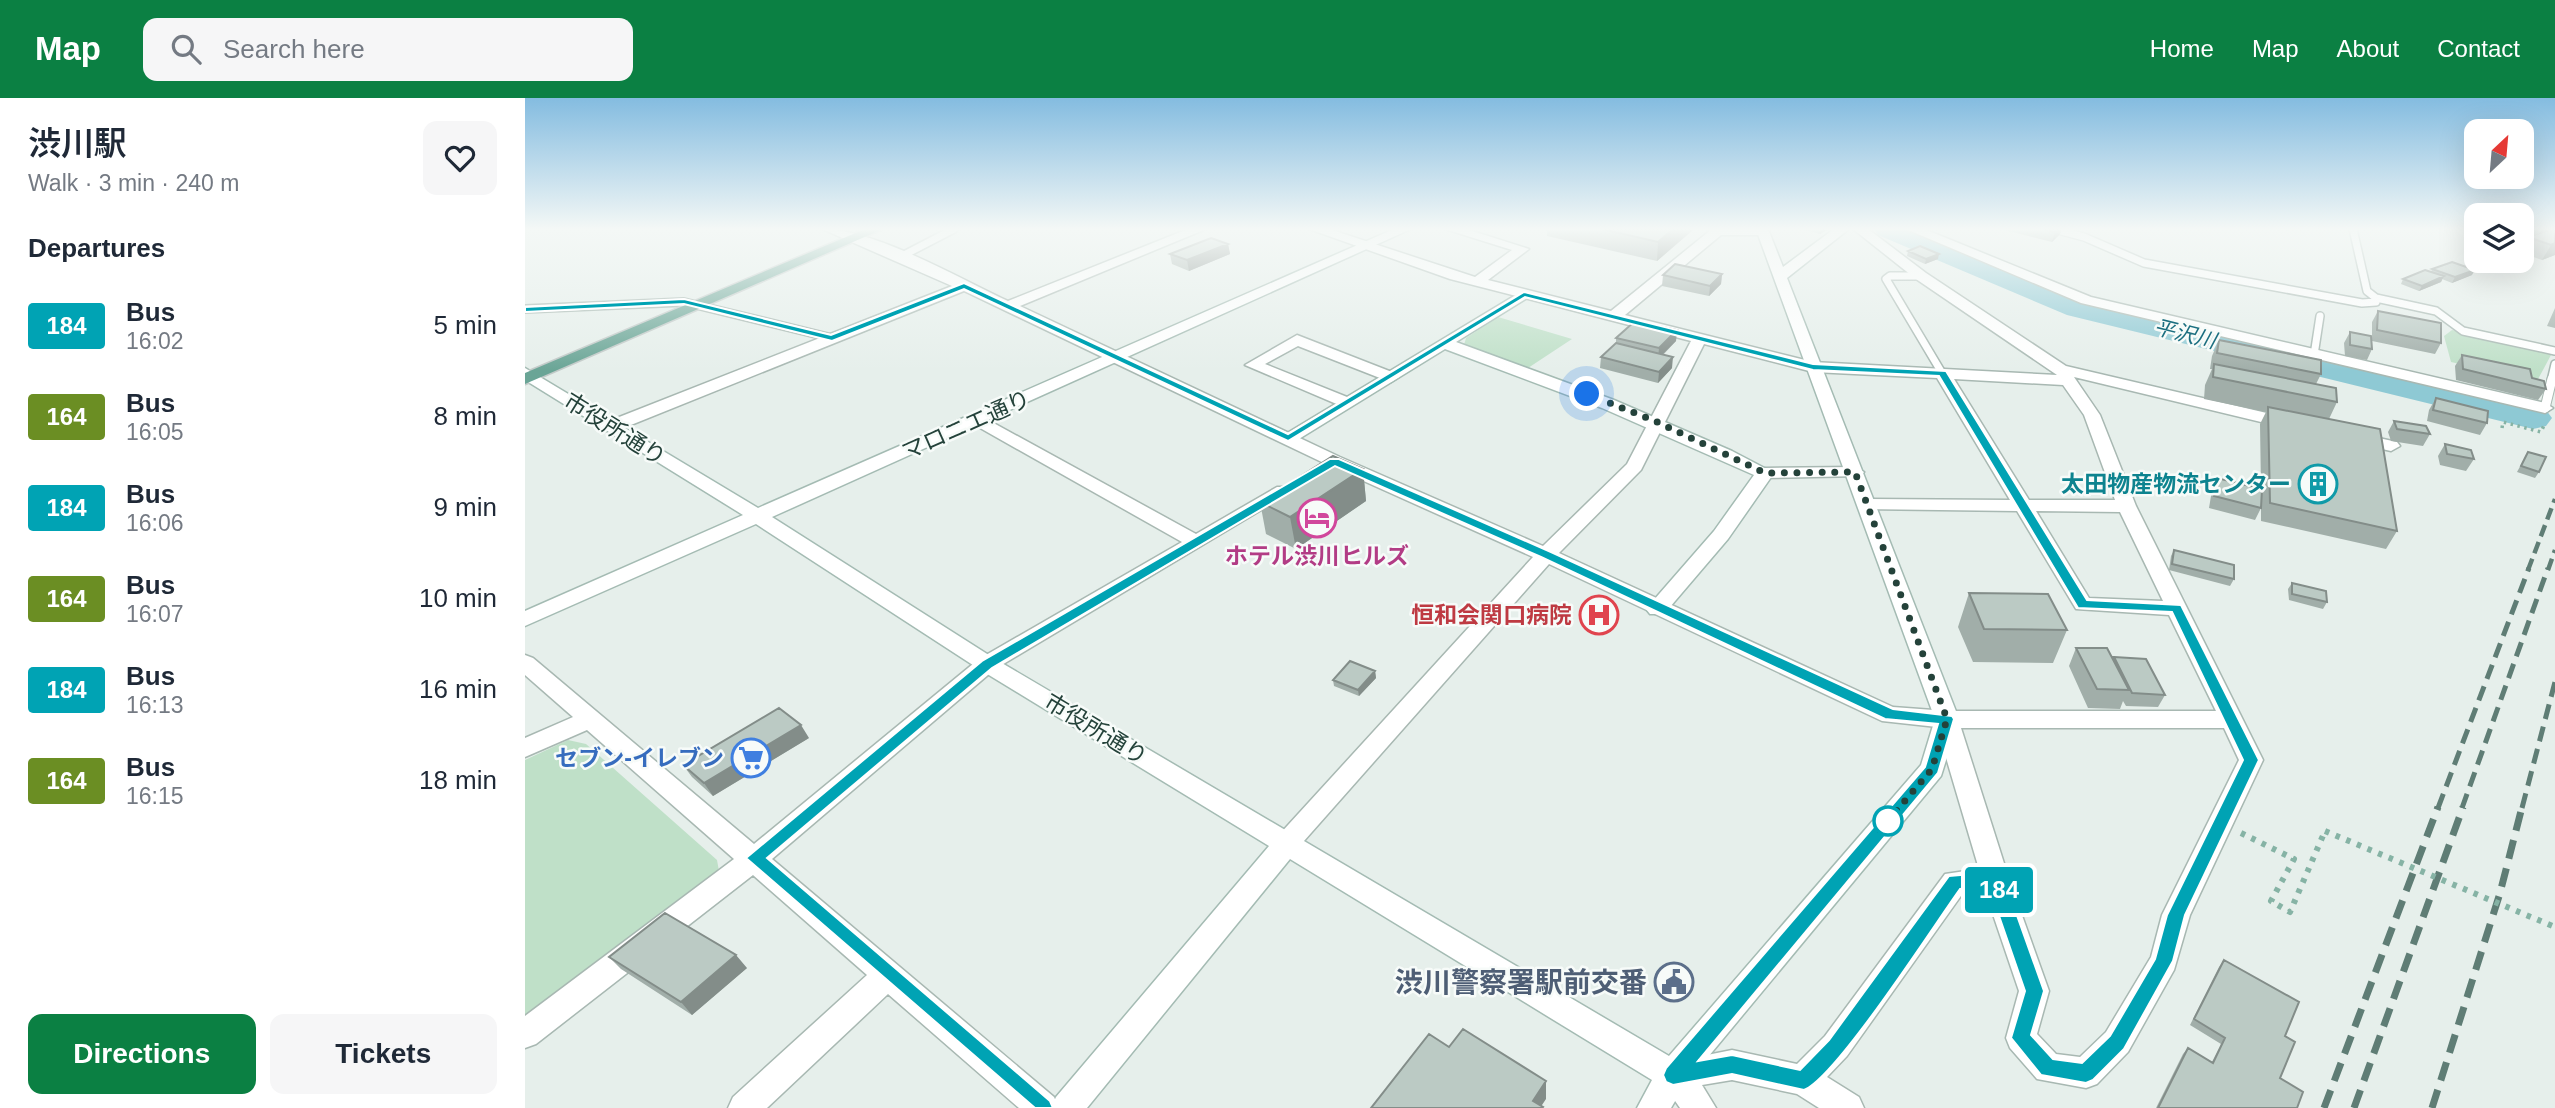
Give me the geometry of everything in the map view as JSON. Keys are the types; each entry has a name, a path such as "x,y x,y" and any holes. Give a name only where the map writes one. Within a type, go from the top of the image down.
{"main road":[{"path":"527,376 766,276"}],"street":[{"path":"942,276 1335,461 1546,555 1657,609 1890,715 1947,719 2230,720"},
{"path":"1009,306 1083,276"},
{"name":"マロニエ通り","path":"525,619 1301,276"},
{"path":"1458,276 1813,367 1942,373 2064,374 2310,428"},
{"path":"1477,282 1485,276"},
{"path":"1614,316 1663,276"},
{"path":"1781,276 1813,367 1868,505 1947,719 1995,879 2034,991 2021,1038 2048,1068 2086,1073 2117,1042 2164,961 2176,915 2251,760 2127,506 2092,415 2064,374 1923,276"},
{"path":"2029,276 2086,299 2546,408"},
{"path":"610,427 964,286"},
{"path":"1288,438 1524,294"},
{"path":"1067,1108 1287,843 1546,555 1636,466 1655,421 1700,338"},
{"path":"1346,403 1253,365 1297,340 1391,377"},
{"path":"1446,344 1542,376 1655,421 1765,473 1855,472"},
{"path":"1942,373 2083,604 2176,608"},
{"name":"市役所通り","path":"527,376 759,517 987,664 1673,1075 1700,1108"},
{"path":"979,420 1197,541"},
{"path":"2337,434 2391,446"},
{"path":"525,1034 755,858 987,664 1335,461"},
{"path":"1657,609 1721,535 1765,473"},
{"path":"1868,505 2127,506"},
{"path":"525,663 1043,1108"},
{"path":"525,748 590,719"},
{"path":"1653,1108 1673,1075 1932,769 1947,719"},
{"path":"1804,1080 1836,1046 1955,881 1995,879"},
{"path":"744,1108 889,974"},
{"path":"1673,1075 1732,1065 1804,1080 1848,1108"}],"lane":[{"path":"1911,276 1886,279 1942,373"},
{"path":"2216,276 2362,303 2376,302 2376,298"},
{"path":"2364,276 2367,291 2376,298 2436,311 2463,331 2555,351"},
{"path":"525,309 684,302 832,338"},
{"path":"2314,355 2320,316"},
{"path":"2546,408 2555,364"}],"path":[{"path":"2221,823 2294,859 2271,901 2290,912 2325,831 2555,927"}],"green space":[{"path":"1498,317 1572,339 1528,368 1464,345 1466,338"},
{"path":"2452,330 2551,355 2537,381 2451,362 2444,336"},
{"path":"568,740 586,744 717,860 719,871 525,1018 525,760"}],"building":[{"path":"1668,276 1720,276 1710,286"},
{"path":"2410,276 2444,276 2422,286 2403,279"},
{"path":"2378,311 2441,323 2441,343 2377,330"},
{"path":"1635,321 1677,330 1659,348 1616,338"},
{"path":"2350,332 2371,336 2372,349 2350,345"},
{"path":"2219,340 2321,360 2321,374 2217,353"},
{"path":"1616,343 1673,357 1659,372 1601,357"},
{"path":"2462,355 2530,369 2532,378 2544,381 2546,389 2463,369"},
{"path":"2214,364 2336,388 2337,402 2213,377"},
{"path":"2436,398 2488,411 2487,423 2433,410"},
{"name":"太田物産物流センター","path":"2268,407 2380,429 2397,531 2270,503"},
{"path":"2394,421 2426,426 2430,434 2397,429"},
{"path":"2445,444 2471,450 2474,459 2447,454"},
{"path":"2528,452 2546,457 2539,472 2521,466"},
{"path":"1333,456 1363,469 1290,517 1260,502"},
{"path":"2217,478 2262,489 2261,508 2214,496"},
{"path":"2174,550 2234,565 2234,579 2172,564"},
{"path":"2292,583 2326,591 2327,602 2292,594"},
{"path":"1969,593 2048,594 2067,630 1984,629"},
{"path":"2076,648 2107,648 2129,690 2097,689"},
{"path":"2114,657 2146,659 2165,695 2132,693"},
{"path":"1350,661 1375,671 1358,690 1333,680"},
{"path":"779,708 801,725 704,783 683,765"},
{"path":"665,913 736,955 681,1002 609,957"},
{"path":"2224,960 2299,1002 2285,1036 2295,1042 2280,1078 2303,1092 2297,1108 2158,1108 2188,1048 2213,1063 2225,1038 2194,1019"},
{"path":"1463,1029 1546,1081 1533,1101 1543,1107 1371,1108 1429,1034 1449,1047"}],"waterway":[{"name":"平沢川","path":"2002,276 2079,308 2533,418"}],"railway":[{"path":"2528,570 2555,499"},
{"path":"2548,570 2555,550"},
{"path":"2438,808 2529,568"},
{"path":"2462,808 2548,568"},
{"path":"2522,808 2555,682"},
{"path":"2324,1108 2438,807"},
{"path":"2354,1108 2463,807"},
{"path":"2432,1108 2500,893 2522,807"}],"bus line":[{"name":"184","path":"525,309 684,302 832,338 964,286 1288,438 1524,294 1813,367 1942,373 2083,604 2176,608 2251,760 2176,915 2164,961 2117,1042 2086,1073 2048,1068 2021,1038 2034,991 1995,879 1955,881 1836,1046 1804,1080 1732,1065 1673,1075 1932,769 1947,719 1890,715 1657,609 1546,555 1335,461 987,664 755,858 1043,1108"}],"place":[{"name":"太田物産物流センター","path":"2318,484"},
{"name":"ホテル渋川ヒルズ","path":"1317,518"},
{"name":"恒和会関口病院","path":"1599,615"},
{"name":"セブン-イレブン","path":"751,758"},
{"name":"渋川警察署駅前交番","path":"1674,982"}],"route":[{"path":"1587,394 1655,421 1765,473 1855,472 1947,719 1932,769 1880,830 1888,821"}]}
